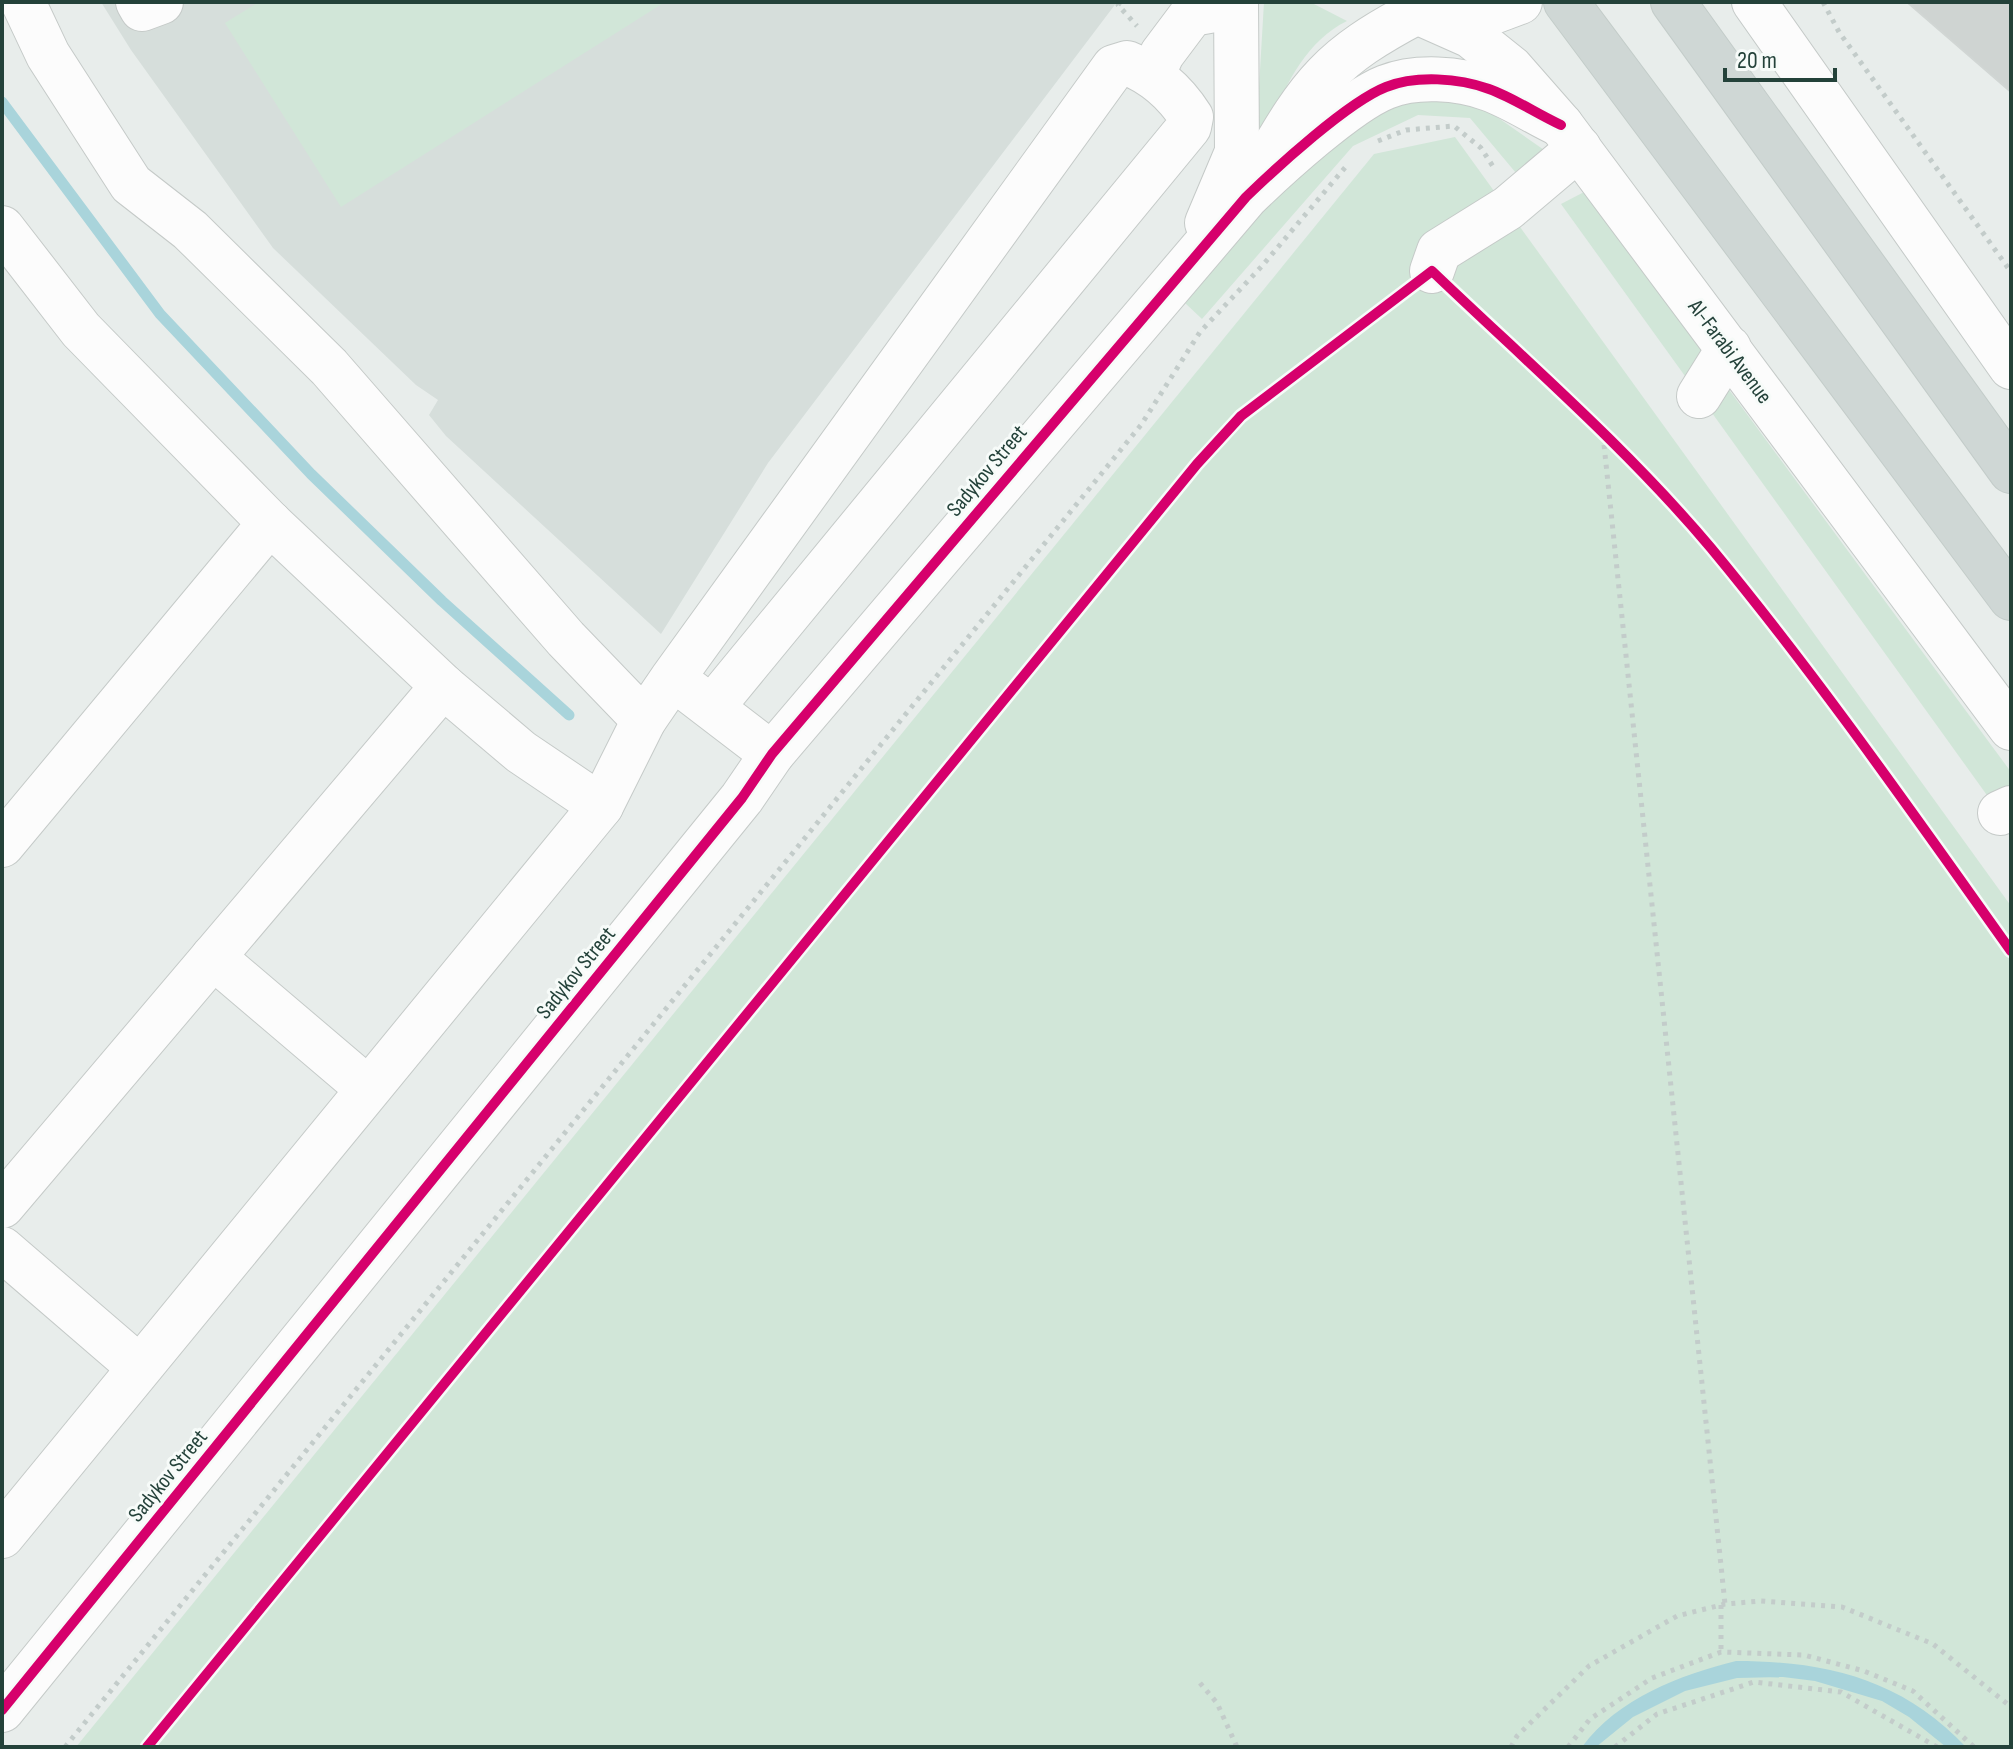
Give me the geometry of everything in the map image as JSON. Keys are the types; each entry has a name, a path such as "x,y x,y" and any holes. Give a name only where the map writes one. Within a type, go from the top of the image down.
{"main road":[{"path":"1566,2 2011,598"},
{"path":"1676,6 2011,471"}],"street":[{"path":"23,2 48,55 131,184 190,230 329,367 566,639 644,720"},
{"path":"138,2 142,9 161,2"},
{"path":"1754,2 2011,367"},
{"path":"1153,74 1162,54 1192,14 1236,4 1237,152 1187,265"},
{"path":"1246,197 1313,87 1337,61 1400,7 1458,14 1514,5"},
{"name":"Al-Farabi Avenue","path":"1400,7 1471,36 1511,68 1570,136 2011,728"},
{"path":"2,1536 601,806 644,720 672,679 1114,67 1127,63 1153,74 1186,109 1191,117 1189,127 713,706"},
{"path":"1246,197 1277,167 1363,100 1385,87 1412,80 1449,81 1489,89 1570,136 1516,201 1439,251 1432,271"},
{"name":"Sadykov Street","path":"2,1710 742,798 772,754 1246,197"},
{"path":"2,228 81,330 270,523 443,686 521,752 601,806"},
{"path":"1699,396 1729,348"},
{"path":"2,845 270,523"},
{"path":"672,679 713,706 772,754"},
{"path":"2,1206 443,686"},
{"path":"213,957 367,1088"},
{"path":"2,1249 139,1367"}],"path":[{"path":"1823,2 1839,32 2011,272"},
{"path":"1377,142 1406,130 1454,126 1481,148 1516,201"},
{"path":"65,1747 1141,425 1200,332 1262,266 1353,158"},
{"path":"1592,424 1614,446"},
{"path":"1603,435 1723,1604 1721,1652"},
{"path":"1511,1747 1517,1736 1589,1666 1677,1616 1723,1604 1761,1601 1842,1607 1933,1644 2011,1707"},
{"path":"1568,1747 1590,1719 1652,1678 1721,1652 1804,1655 1864,1671 1913,1691 1974,1747"},
{"path":"1615,1747 1657,1714 1754,1682 1841,1692 1937,1747"},
{"path":"1200,1683 1217,1703 1237,1747"}],"shaded area":[{"path":"101,2 1117,2 768,463 661,634 446,436 429,415 438,400 416,385 273,248 131,50"}],"green space":[{"path":"259,2 665,2 341,207 225,23"},
{"path":"1264,2 1310,2 1347,21 1329,32 1301,62 1280,99 1255,156"},
{"path":"1425,94 1464,94 1547,152 1516,173 1470,118 1418,115 1353,146 1202,319 1185,303 1282,186 1339,133 1370,113 1402,98"},
{"path":"1455,137 2011,906 2011,1747 76,1747 1374,154"},
{"path":"1586,191 1708,352 1690,383 1561,204"},
{"path":"1724,383 2011,772 2011,785 1989,798 1707,406"}],"water":[{"path":"1736,1661 1801,1665 1861,1678 1916,1705 1966,1747 1946,1747 1909,1717 1882,1701 1815,1681 1783,1677 1737,1678 1685,1691 1633,1717 1596,1747 1582,1747 1613,1715 1632,1702 1672,1681"}],"building":[{"path":"1907,2 2011,2 2011,92"}],"waterway":[{"path":"2,102 160,314 311,474 442,601 569,715"}],"cycle path":[{"path":"2,1710 742,798 772,754 1246,197 1333,120 1370,95 1398,83 1438,79 1477,85 1561,125"},
{"path":"147,1747 1197,464 1241,416 1432,271 1611,440 1711,548 1827,696 2011,951"}]}
